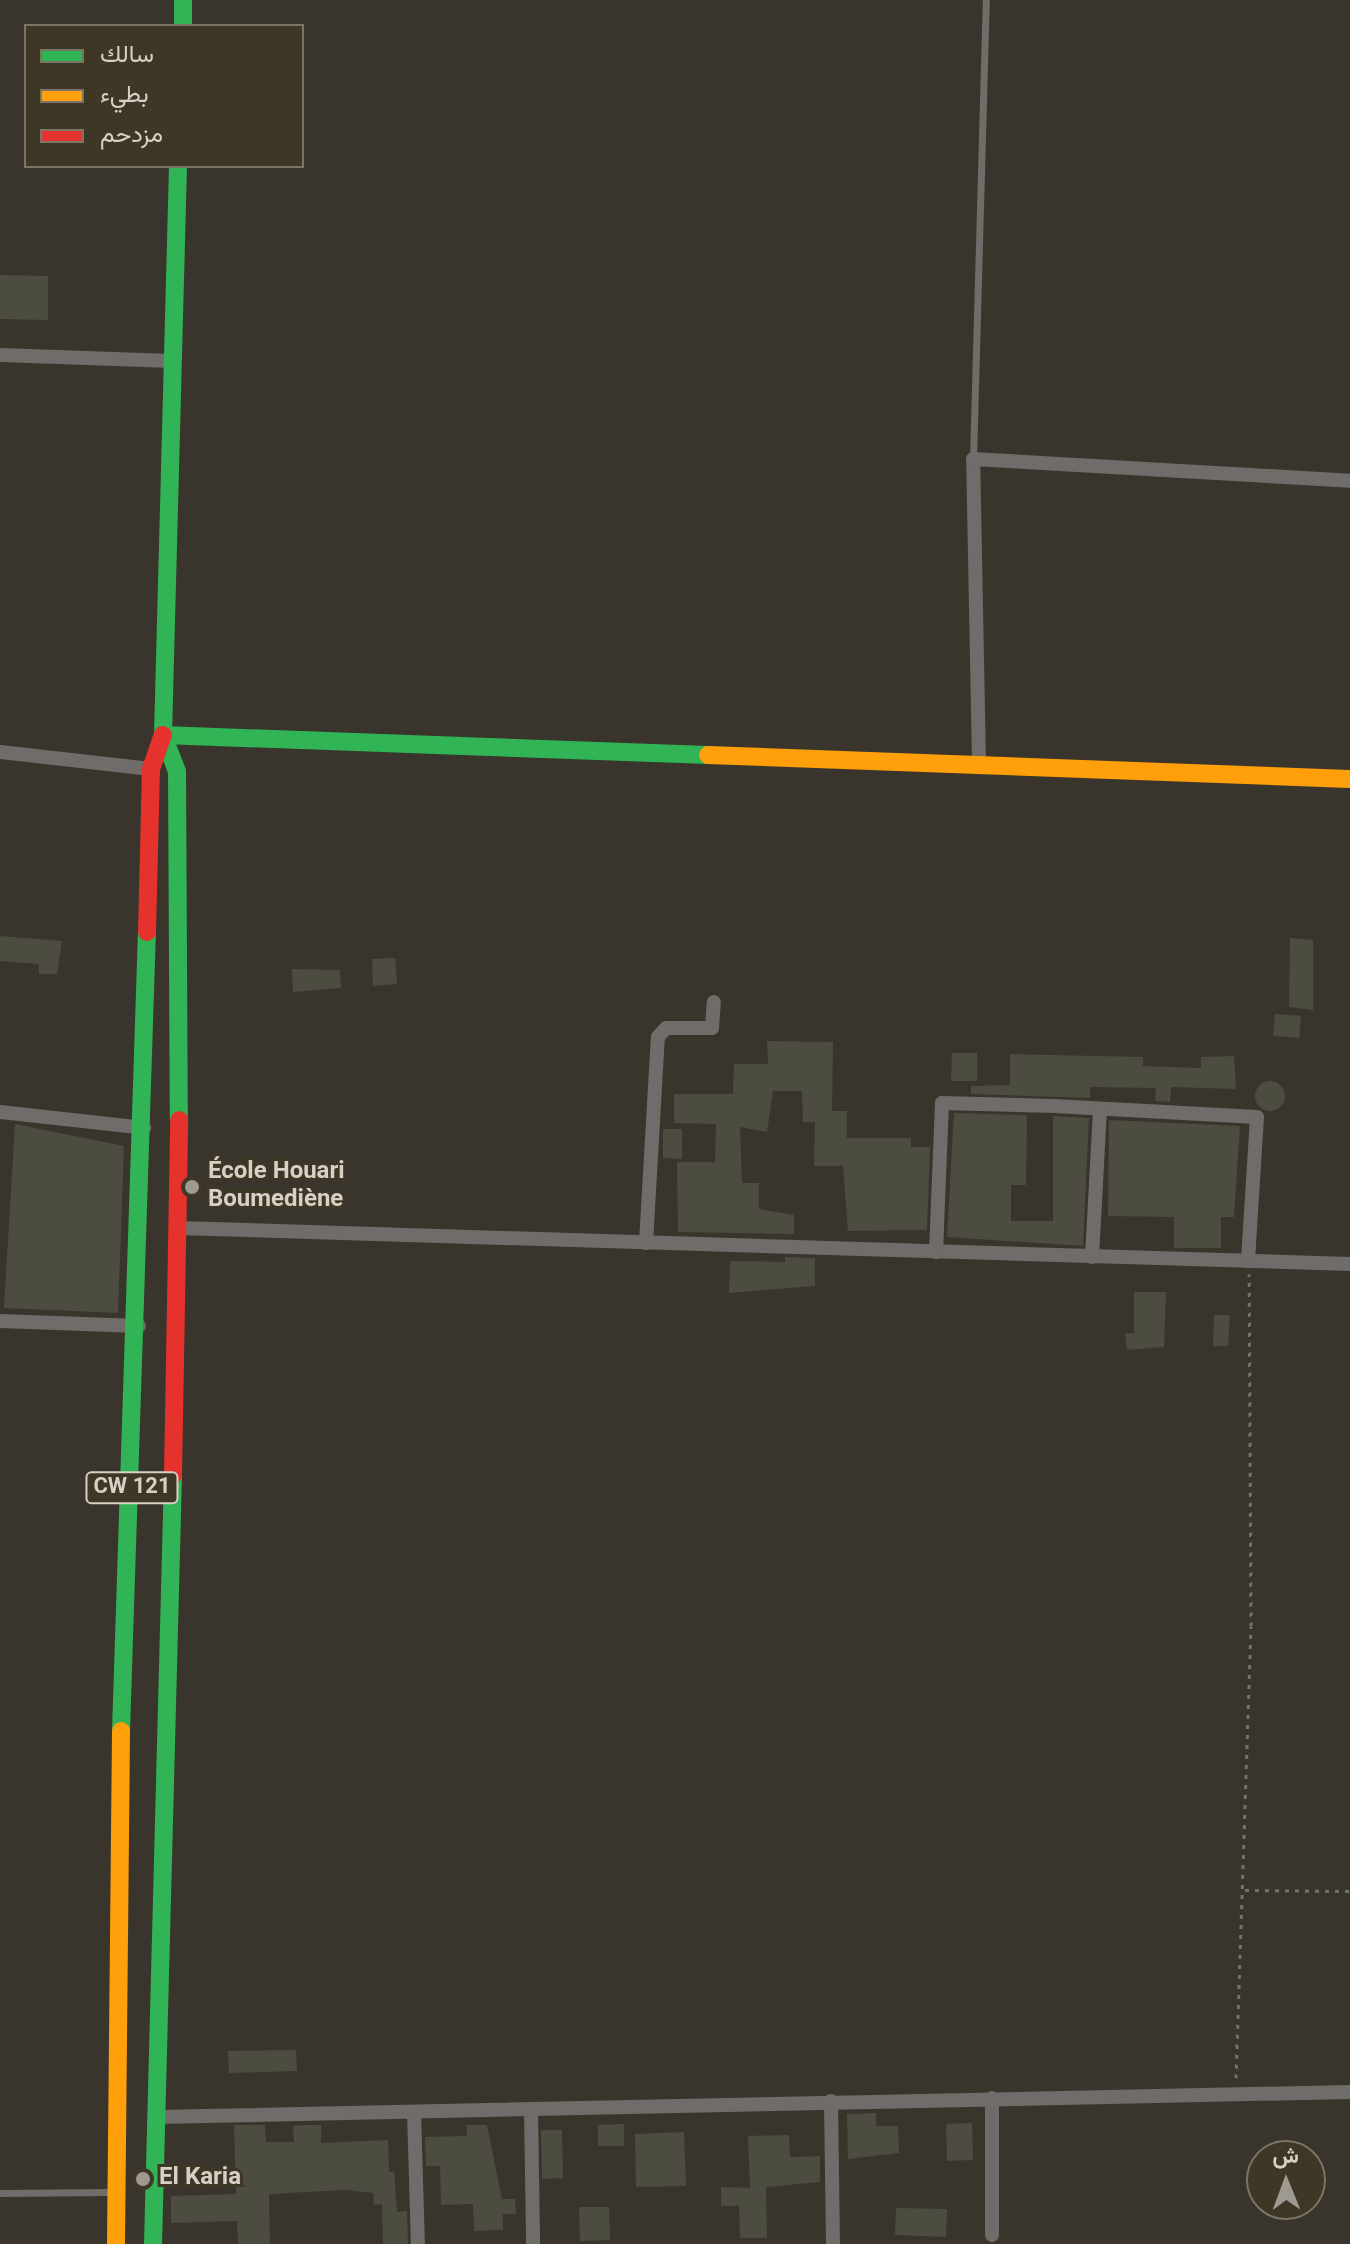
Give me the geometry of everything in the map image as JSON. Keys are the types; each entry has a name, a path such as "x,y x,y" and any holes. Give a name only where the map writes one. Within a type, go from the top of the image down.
{"main road":[{"path":"183,0 183,24"},
{"name":"CW 121","path":"116,2244 121,1740 139,1326 151,769 163,735 178,168"},
{"path":"153,2244 151,2117 179,1228 177,771 163,735 1350,779"}],"street":[{"path":"0,355 172,361"},
{"path":"979,763 973,459 1350,481"},
{"path":"0,752 151,769"},
{"path":"646,1243 658,1037 666,1028 712,1028 714,1002"},
{"path":"936,1252 942,1103 1257,1117 1248,1261"},
{"path":"1092,1257 1100,1109"},
{"path":"0,1112 144,1128"},
{"path":"179,1228 1350,1264"},
{"path":"0,1321 139,1326"},
{"path":"151,2117 1350,2092"},
{"path":"992,2098 992,2235"},
{"path":"831,2101 833,2244"},
{"path":"531,2110 533,2244"},
{"path":"414,2112 418,2244"}],"lane":[{"path":"973,459 986,0"},
{"path":"0,2193 116,2192"}],"path":[{"path":"1235,2094 1245,1890 1248,1261"},
{"path":"1245,1890 1350,1891"}],"building":[{"path":"0,275 48,276 48,320 0,319"},
{"path":"0,936 62,941 57,974 39,974 39,964 0,961"},
{"path":"1290,938 1313,940 1313,1010 1289,1007"},
{"path":"395,958 397,984 373,986 372,959"},
{"path":"292,969 340,970 341,988 293,992"},
{"path":"1275,1014 1301,1016 1299,1038 1273,1036"},
{"path":"767,1041 833,1042 832,1111 847,1111 847,1138 911,1138 911,1147 930,1147 927,1230 848,1231 843,1166 814,1166 815,1122 803,1122 802,1091 773,1091 767,1132 740,1127 742,1183 759,1183 759,1209 794,1215 794,1234 678,1232 677,1162 715,1162 716,1124 674,1123 674,1094 733,1094 734,1064 768,1064"},
{"path":"952,1053 977,1053 977,1081 951,1081"},
{"path":"1010,1054 1143,1057 1143,1066 1201,1068 1201,1057 1234,1056 1236,1089 1171,1087 1170,1102 1155,1101 1156,1088 1090,1087 1090,1098 971,1094 971,1086 1010,1085"},
{"path":"1270,1081 1276,1082 1284,1090 1284,1102 1276,1110 1270,1111 1264,1110 1256,1102 1255,1096 1256,1090 1264,1082"},
{"path":"954,1113 1027,1115 1026,1185 1011,1185 1011,1221 1053,1221 1053,1116 1089,1118 1083,1246 947,1237"},
{"path":"1109,1120 1240,1126 1234,1217 1221,1217 1221,1248 1174,1248 1174,1217 1108,1216"},
{"path":"15,1124 124,1146 118,1313 4,1308"},
{"path":"663,1129 682,1129 682,1159 663,1158"},
{"path":"785,1257 815,1258 815,1286 729,1293 730,1261 785,1262"},
{"path":"1134,1292 1166,1292 1164,1347 1127,1350 1125,1334 1134,1333"},
{"path":"1214,1315 1230,1315 1228,1346 1213,1346"},
{"path":"296,2050 297,2071 229,2073 228,2051"},
{"path":"876,2113 876,2126 898,2126 899,2153 848,2159 847,2114"},
{"path":"972,2123 973,2160 947,2161 946,2124"},
{"path":"624,2124 624,2146 598,2146 598,2125"},
{"path":"234,2125 265,2125 266,2142 294,2142 293,2126 310,2125 321,2125 321,2143 388,2140 389,2172 394,2171 397,2212 407,2211 408,2244 383,2244 382,2204 374,2205 373,2193 344,2190 269,2194 270,2244 238,2244 237,2221 171,2223 171,2196 236,2194"},
{"path":"466,2125 487,2125 502,2199 515,2199 516,2214 503,2214 503,2230 474,2231 473,2204 441,2205 440,2166 426,2166 425,2137 467,2136"},
{"path":"541,2130 562,2130 563,2178 542,2179"},
{"path":"684,2132 686,2186 636,2187 635,2134"},
{"path":"789,2135 790,2157 820,2156 820,2182 766,2187 767,2238 740,2238 739,2206 721,2206 721,2187 750,2188 748,2136"},
{"path":"579,2207 609,2207 610,2240 580,2241"},
{"path":"896,2208 947,2209 946,2237 895,2235"}],"traffic: fast":[{"path":"183,0 183,24"},
{"path":"178,168 163,735 708,755"},
{"path":"163,735 177,771 179,1120"},
{"path":"121,1731 147,932"},
{"path":"153,2244 173,1475"}],"traffic: slow":[{"path":"708,755 1350,779"},
{"path":"116,2244 121,1731"}],"traffic: jam":[{"path":"147,932 151,769 163,735"},
{"path":"173,1475 179,1120"}],"place":[{"name":"École Houari Boumediène","path":"192,1187"},
{"name":"El Karia","path":"143,2179"}]}
